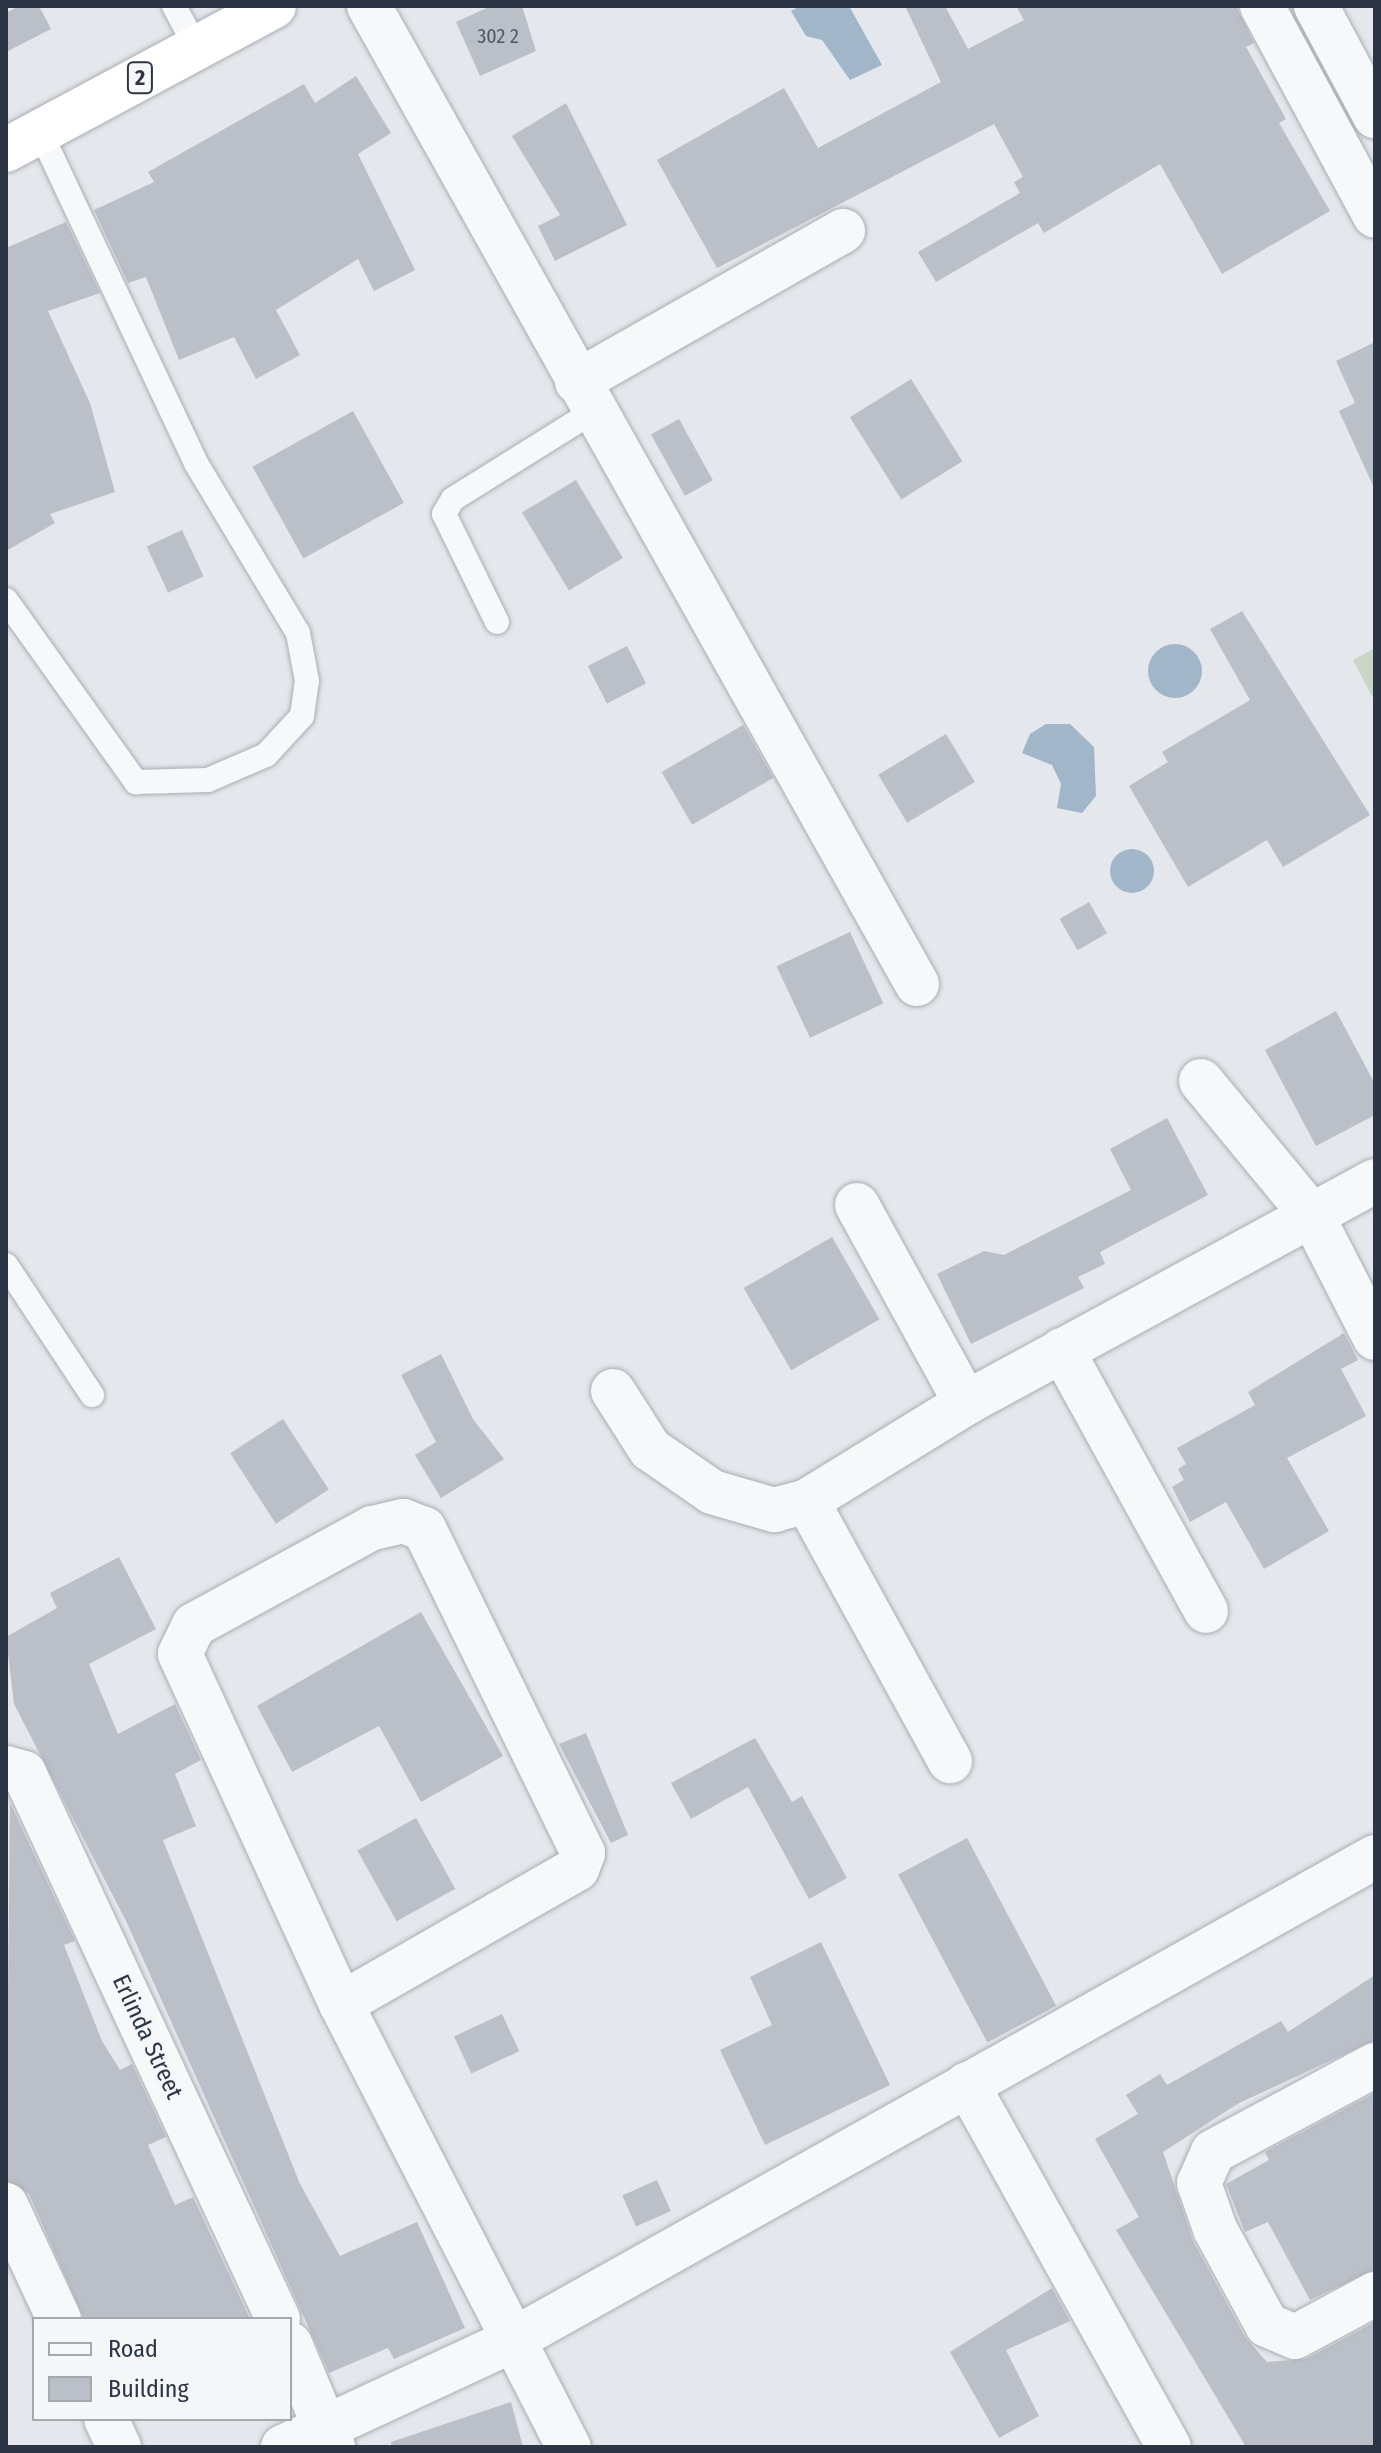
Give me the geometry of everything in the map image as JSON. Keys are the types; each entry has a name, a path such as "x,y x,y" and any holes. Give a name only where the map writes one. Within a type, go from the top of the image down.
{"highway":[{"name":"2","path":"23,141 274,6"}],"street":[{"path":"369,6 585,397 917,984"},
{"path":"1262,6 1375,216"},
{"path":"1316,6 1375,116"},
{"path":"585,397 843,231"},
{"path":"1201,1081 1313,1217 1375,1338"},
{"path":"613,1391 650,1449 712,1492 774,1510 807,1501 966,1403 1375,1181"},
{"path":"857,1205 966,1403"},
{"path":"1062,1350 1206,1611"},
{"path":"807,1501 950,1761"},
{"path":"341,2004 577,1869 583,1853 424,1529 403,1521 372,1528 194,1625 180,1654 341,2004 511,2341 569,2447"},
{"path":"6,1738 6,1768"},
{"name":"Erlinda Street","path":"6,1768 24,1773 277,2317"},
{"path":"283,2447 331,2437 511,2341 1375,1857"},
{"path":"1375,2065 1213,2152 1199,2183 1215,2229 1267,2325 1295,2337 1375,2294"},
{"path":"967,2084 1169,2447"},
{"path":"6,2205 58,2317"},
{"path":"292,2349 331,2437"},
{"path":"107,2421 119,2447"}],"lane":[{"path":"174,6 196,47"},
{"path":"6,600 136,782 208,780 266,755 302,716 307,681 298,633 196,463 23,141"},
{"path":"497,622 444,514 453,499 585,397"},
{"path":"6,1265 92,1395"}],"green space":[{"path":"1375,648 1375,702 1353,660"}],"water":[{"path":"800,6 849,6 882,65 850,80 822,40 806,36 791,11"},
{"path":"1175,644 1194,652 1202,671 1194,690 1175,698 1156,690 1148,671 1156,652"},
{"path":"1046,724 1070,724 1094,747 1096,796 1082,813 1057,808 1061,784 1052,765 1022,753 1030,734"},
{"path":"1132,849 1148,855 1154,871 1148,887 1132,893 1116,887 1110,871 1116,855"}],"building":[{"path":"19,6 39,6 51,29 6,52 6,13"},
{"path":"491,6 522,6 536,51 480,76 456,22"},
{"path":"905,6 945,6 968,49 1024,20 1016,6 1236,6 1254,43 1246,47 1286,119 1279,123 1330,211 1222,274 1160,164 1044,233 1038,223 936,282 918,252 1020,193 1014,182 1023,177 994,124 717,268 657,160 784,88 818,148 941,82"},
{"path":"356,76 391,133 358,154 415,270 374,291 358,259 276,310 300,355 256,379 234,337 179,360 146,277 128,283 94,210 154,182 148,172 304,84 315,103"},
{"path":"566,103 627,225 555,261 538,226 560,215 512,136"},
{"path":"66,222 100,293 48,311 90,403 115,492 50,514 55,523 6,551 6,248"},
{"path":"1375,342 1375,490 1339,411 1355,403 1336,361"},
{"path":"911,379 962,461 901,499 850,417"},
{"path":"353,411 404,503 303,559 252,467"},
{"path":"679,419 713,480 685,496 651,435"},
{"path":"576,480 623,558 569,590 522,512"},
{"path":"182,530 204,576 168,593 147,546"},
{"path":"1242,611 1370,815 1283,867 1267,840 1188,887 1129,786 1168,762 1162,752 1250,700 1210,629"},
{"path":"627,646 646,683 607,703 588,666"},
{"path":"743,725 774,778 692,825 662,772"},
{"path":"946,734 975,782 907,823 878,775"},
{"path":"1089,902 1107,933 1078,950 1060,919"},
{"path":"850,932 883,1004 810,1038 777,966"},
{"path":"1336,1011 1375,1084 1375,1115 1316,1146 1265,1050"},
{"path":"1167,1118 1208,1195 1100,1252 1105,1264 1078,1277 1084,1288 971,1344 937,1274 984,1251 1004,1255 1131,1190 1110,1149"},
{"path":"832,1237 880,1319 791,1370 744,1288"},
{"path":"1344,1333 1358,1360 1341,1369 1366,1416 1287,1458 1329,1531 1264,1569 1226,1502 1190,1522 1172,1487 1184,1480 1178,1469 1186,1464 1177,1448 1255,1405 1248,1392"},
{"path":"441,1354 473,1419 504,1459 441,1498 415,1455 436,1442 401,1375"},
{"path":"283,1419 329,1489 276,1524 230,1453"},
{"path":"119,1557 156,1629 89,1664 118,1734 175,1704 201,1760 175,1774 196,1826 163,1840 300,2184 340,2256 417,2222 465,2328 394,2359 388,2348 329,2373 126,1921 14,1704 6,1637 57,1608 50,1593"},
{"path":"421,1612 503,1756 421,1802 379,1726 292,1772 257,1706"},
{"path":"586,1733 628,1835 611,1843 559,1744"},
{"path":"755,1738 792,1802 802,1796 847,1878 809,1899 748,1787 691,1819 671,1783"},
{"path":"10,1803 75,1941 64,1945 102,2041 120,2070 132,2064 166,2137 148,2145 175,2205 193,2197 249,2317 83,2317 29,2194 6,2180"},
{"path":"416,1818 455,1889 397,1921 357,1850"},
{"path":"967,1838 1056,2006 987,2042 898,1875"},
{"path":"821,1942 890,2085 765,2145 720,2050 772,2025 750,1977"},
{"path":"1375,1975 1375,2040 1239,2103 1163,2152 1193,2241 1245,2337 1267,2362 1306,2359 1375,2322 1375,2447 1246,2447 1116,2230 1139,2217 1095,2139 1138,2114 1126,2095 1160,2074 1167,2085 1281,2021 1288,2032"},
{"path":"502,2014 519,2051 471,2074 454,2036"},
{"path":"1375,2093 1375,2269 1310,2300 1268,2222 1245,2232 1226,2184 1269,2160 1265,2152"},
{"path":"657,2180 671,2211 636,2227 622,2195"},
{"path":"1052,2288 1070,2321 1006,2350 1039,2416 999,2438 950,2352"},
{"path":"511,2402 523,2447 392,2447 391,2442"}]}
